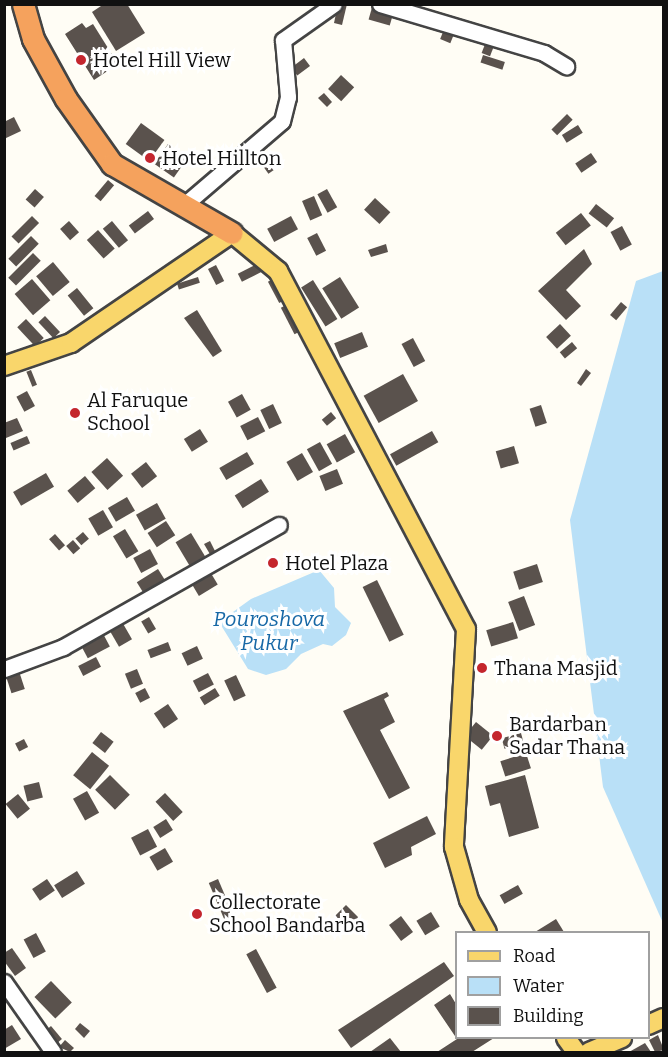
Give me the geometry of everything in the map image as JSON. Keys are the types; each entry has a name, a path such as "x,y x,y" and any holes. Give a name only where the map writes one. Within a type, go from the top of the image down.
{"highway":[{"path":"23,4 33,39 61,89 112,164 232,233"}],"main road":[{"path":"4,366 70,343 232,233 278,272 466,629 454,846 470,900 486,931"},
{"path":"567,1039 576,1053"},
{"path":"589,1053 620,1039"}],"street":[{"path":"183,206 282,121 288,98 283,40 334,4"},
{"path":"380,4 544,53 566,66"},
{"path":"4,669 63,647 279,525"},
{"path":"4,982 45,1050"}],"water":[{"path":"663,271 663,923 603,787 570,520 636,281"},
{"name":"Pouroshova Pukur","path":"319,570 334,588 335,607 351,623 346,635 332,646 323,644 301,654 286,669 266,675 248,669 219,622 251,599"}],"building":[{"path":"104,4 127,4 145,33 116,51 92,12"},
{"path":"338,4 347,4 342,25 334,23"},
{"path":"373,4 394,10 390,25 369,19"},
{"path":"82,23 86,28 93,24 118,64 94,80 65,34"},
{"path":"445,27 455,31 450,43 440,39"},
{"path":"487,39 495,42 490,56 482,53"},
{"path":"483,55 505,62 502,70 481,63"},
{"path":"304,58 310,66 297,76 291,68"},
{"path":"341,75 354,87 341,101 328,89"},
{"path":"324,93 332,102 327,107 318,98"},
{"path":"567,114 573,120 557,135 551,130"},
{"path":"14,117 21,131 4,139 4,122"},
{"path":"141,123 164,140 149,161 126,144"},
{"path":"578,125 583,133 567,143 562,135"},
{"path":"168,144 188,158 174,177 154,164"},
{"path":"591,153 597,162 581,173 575,164"},
{"path":"273,156 280,166 268,174 262,164"},
{"path":"108,180 114,185 101,201 95,196"},
{"path":"35,189 44,197 35,207 26,199"},
{"path":"327,189 337,207 328,213 317,194"},
{"path":"314,196 322,215 310,220 302,201"},
{"path":"375,198 390,212 379,224 364,210"},
{"path":"596,204 614,218 607,228 589,213"},
{"path":"148,211 154,219 135,233 129,225"},
{"path":"581,213 591,226 566,245 556,233"},
{"path":"32,216 39,223 19,244 11,237"},
{"path":"291,216 298,229 274,242 267,229"},
{"path":"69,221 79,232 70,240 60,229"},
{"path":"112,221 128,240 119,248 103,229"},
{"path":"622,226 632,245 620,251 611,232"},
{"path":"98,230 115,249 104,259 87,240"},
{"path":"317,233 326,251 316,256 307,238"},
{"path":"31,236 39,244 16,266 8,259"},
{"path":"386,244 388,252 371,257 368,250"},
{"path":"584,249 592,264 566,290 581,306 566,320 538,291"},
{"path":"33,253 41,261 16,286 8,278"},
{"path":"53,262 70,282 53,296 36,276"},
{"path":"261,262 265,270 242,282 238,274"},
{"path":"216,265 224,281 216,285 208,269"},
{"path":"198,277 200,283 179,290 177,284"},
{"path":"340,277 359,308 341,319 322,288"},
{"path":"275,278 286,299 279,303 268,282"},
{"path":"32,279 50,300 33,315 15,294"},
{"path":"313,280 337,319 326,326 301,287"},
{"path":"77,288 93,308 84,316 68,296"},
{"path":"621,302 627,307 616,320 610,315"},
{"path":"288,304 302,331 294,334 281,308"},
{"path":"197,310 222,351 213,357 184,318"},
{"path":"45,316 60,332 53,338 38,322"},
{"path":"26,319 44,338 35,346 17,327"},
{"path":"560,324 571,336 557,349 546,337"},
{"path":"362,332 368,347 340,358 334,343"},
{"path":"413,338 425,361 414,367 402,344"},
{"path":"572,342 577,348 565,358 560,352"},
{"path":"586,369 591,373 581,386 577,383"},
{"path":"31,370 37,385 32,387 26,372"},
{"path":"403,374 418,401 379,423 364,396"},
{"path":"27,391 35,406 24,412 16,397"},
{"path":"242,394 251,410 237,418 228,402"},
{"path":"273,404 282,423 269,429 260,410"},
{"path":"541,405 547,423 535,427 530,409"},
{"path":"331,412 336,418 327,426 322,420"},
{"path":"258,417 265,431 247,440 240,426"},
{"path":"17,418 23,431 6,438 4,423"},
{"path":"200,429 208,442 192,452 184,439"},
{"path":"432,431 438,442 396,466 390,454"},
{"path":"345,434 355,452 337,463 327,444"},
{"path":"27,436 30,443 14,450 10,443"},
{"path":"320,442 332,464 319,471 307,449"},
{"path":"514,446 519,463 501,469 496,451"},
{"path":"247,452 254,464 226,480 219,468"},
{"path":"302,453 313,472 297,481 286,462"},
{"path":"107,458 123,476 107,490 91,472"},
{"path":"146,462 157,476 142,488 131,474"},
{"path":"337,469 343,484 325,491 319,476"},
{"path":"46,473 54,487 21,506 13,492"},
{"path":"85,476 95,488 78,503 67,491"},
{"path":"261,479 269,492 243,508 235,495"},
{"path":"127,497 135,511 116,522 108,508"},
{"path":"157,503 166,519 145,530 136,515"},
{"path":"103,510 113,527 98,536 88,518"},
{"path":"166,521 175,535 157,547 148,533"},
{"path":"125,529 138,551 126,558 113,536"},
{"path":"83,532 89,539 81,545 75,539"},
{"path":"191,533 206,558 191,567 176,542"},
{"path":"55,534 65,545 59,551 49,539"},
{"path":"73,540 80,548 73,554 66,546"},
{"path":"210,541 216,553 211,556 204,544"},
{"path":"150,549 158,564 141,573 133,558"},
{"path":"537,564 543,582 519,590 513,572"},
{"path":"158,569 165,580 144,593 137,582"},
{"path":"209,570 218,585 199,596 190,581"},
{"path":"377,580 404,635 389,642 363,587"},
{"path":"524,596 535,625 519,631 508,602"},
{"path":"118,615 132,639 119,647 105,622"},
{"path":"149,617 156,629 148,634 141,622"},
{"path":"513,622 518,638 491,646 486,630"},
{"path":"100,628 110,647 88,658 78,640"},
{"path":"168,642 171,650 151,658 147,650"},
{"path":"197,646 203,659 188,666 182,653"},
{"path":"96,657 101,667 83,676 78,666"},
{"path":"18,668 25,689 11,693 5,672"},
{"path":"137,669 143,684 131,689 125,674"},
{"path":"208,673 214,685 199,692 193,681"},
{"path":"236,675 246,696 234,701 224,680"},
{"path":"145,688 150,698 140,703 135,693"},
{"path":"215,688 220,696 205,705 200,698"},
{"path":"387,692 389,696 384,699 395,722 380,730 410,788 389,799 343,711"},
{"path":"168,704 178,719 164,728 154,714"},
{"path":"476,722 493,736 482,750 465,736"},
{"path":"101,732 114,742 105,753 92,743"},
{"path":"521,733 524,744 505,749 502,738"},
{"path":"24,739 28,747 19,752 15,744"},
{"path":"92,752 109,766 90,789 73,775"},
{"path":"526,753 531,768 505,777 500,761"},
{"path":"110,775 130,795 115,810 95,790"},
{"path":"525,775 539,828 509,837 500,803 490,806 485,786"},
{"path":"39,782 43,798 27,801 23,786"},
{"path":"87,791 99,813 85,821 73,799"},
{"path":"165,793 183,812 173,821 155,802"},
{"path":"18,794 30,809 18,819 6,804"},
{"path":"427,816 436,834 411,847 412,855 385,868 373,843"},
{"path":"166,819 173,830 160,838 153,827"},
{"path":"148,829 157,847 140,855 131,838"},
{"path":"165,848 173,862 157,871 149,857"},
{"path":"77,871 85,884 62,898 54,885"},
{"path":"47,879 55,891 40,901 32,889"},
{"path":"218,879 238,927 229,931 209,883"},
{"path":"518,885 523,894 504,904 500,895"},
{"path":"346,905 363,922 352,933 335,916"},
{"path":"431,912 440,927 425,935 416,921"},
{"path":"401,916 413,932 401,941 389,925"},
{"path":"556,919 563,931 537,931"},
{"path":"36,933 46,952 33,958 24,940"},
{"path":"12,948 26,968 15,976 4,961 4,953"},
{"path":"256,949 277,988 267,993 246,954"},
{"path":"444,962 454,976 351,1048 338,1030"},
{"path":"51,981 72,1003 55,1019 34,997"},
{"path":"450,994 455,1002 455,1036 434,1005"},
{"path":"80,1023 90,1031 84,1038 75,1029"},
{"path":"12,1025 21,1039 4,1049 4,1030"},
{"path":"51,1026 62,1039 56,1044 45,1031"},
{"path":"658,1035 664,1050 655,1052 649,1040"},
{"path":"390,1038 401,1052 370,1052"},
{"path":"457,1039 492,1039 472,1052 437,1052"},
{"path":"65,1040 74,1048 70,1052 59,1047"},
{"path":"645,1043 651,1052 629,1052"}],"place":[{"name":"Hotel Hill View","path":"81,60"},
{"name":"Hotel Hillton","path":"150,158"},
{"name":"Al Faruque School","path":"75,413"},
{"name":"Hotel Plaza","path":"273,563"},
{"name":"Thana Masjid","path":"482,668"},
{"name":"Bardarban Sadar Thana","path":"497,736"},
{"name":"Collectorate School Bandarba","path":"197,914"}]}
